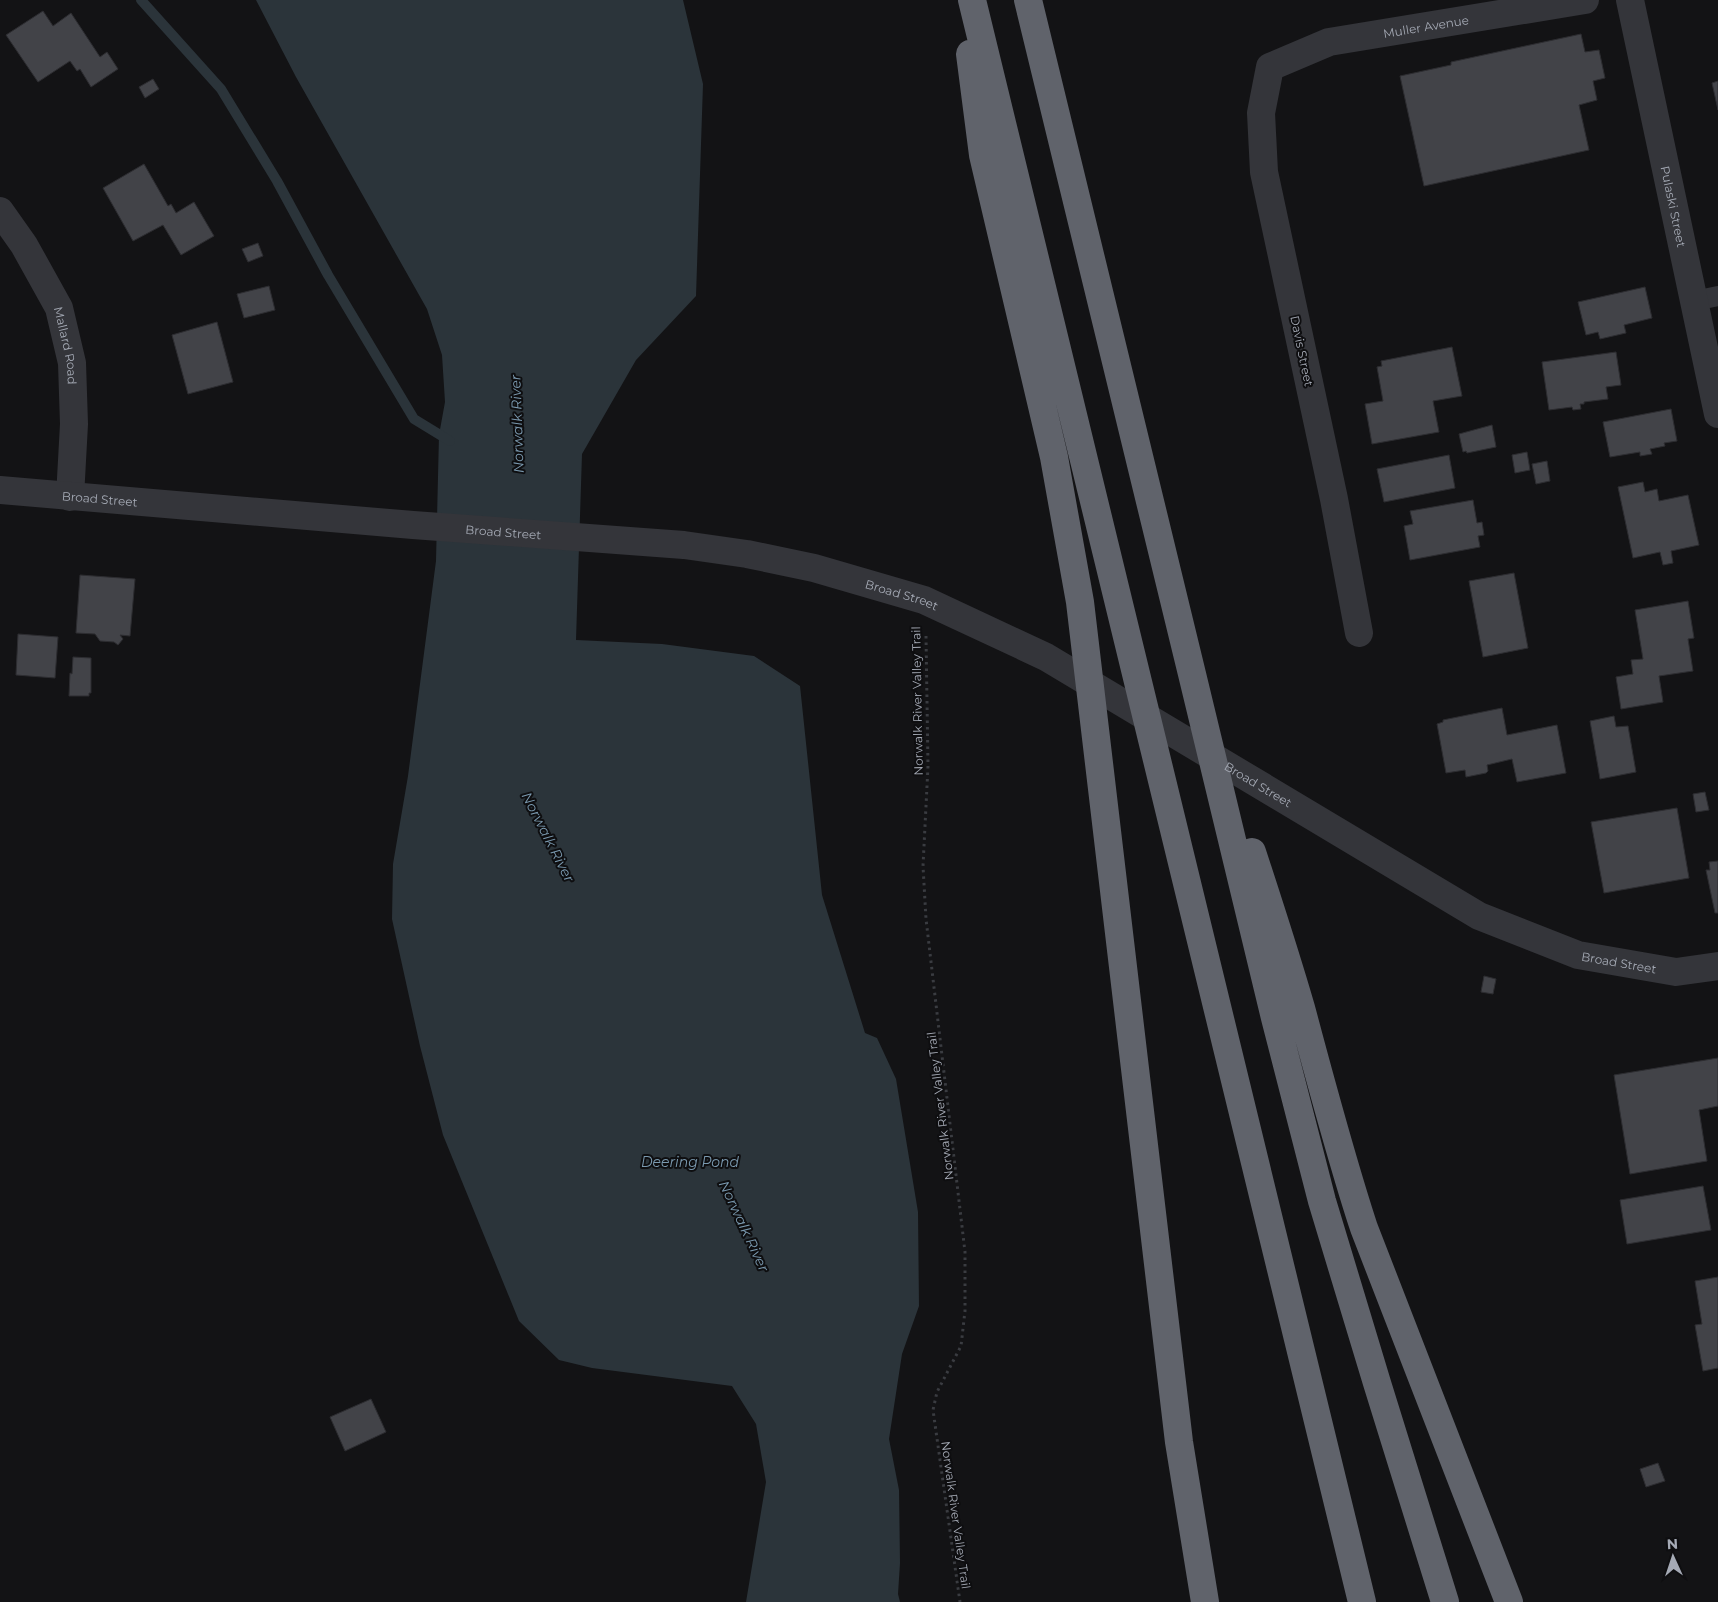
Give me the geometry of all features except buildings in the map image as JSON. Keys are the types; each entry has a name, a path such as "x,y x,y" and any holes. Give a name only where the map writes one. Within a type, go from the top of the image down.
{"highway":[{"path":"964,0 983,155 1054,456 1080,602 1179,1442 1205,1602"},
{"path":"972,0 1362,1602"},
{"path":"1028,0 1192,674 1245,857 1300,1008 1330,1118 1364,1228 1510,1602"},
{"path":"1245,857 1274,1018 1322,1201 1446,1602"}],"street":[{"name":"Pulaski Street","path":"1630,0 1706,299 1718,414"},
{"name":"Muller Avenue","path":"1270,67 1329,42 1577,1"},
{"name":"Davis Street","path":"1270,67 1261,112 1264,172 1334,499 1359,633"},
{"name":"Mallard Road","path":"0,211 24,245 59,308 64,327 72,363 74,424 70,497"},
{"name":"Broad Street","path":"0,490 684,546 746,554 814,568 924,600 1046,656 1479,916 1578,955 1676,972 1718,966"}],"path":[{"name":"Norwalk River Valley Trail","path":"924,600 927,656 928,766 923,866 926,919 965,1252 965,1311 961,1346 937,1392 933,1410 960,1602"}],"water":[{"name":"Deering Pond","path":"256,0 683,0 703,84 696,296 636,360 582,454 576,640 662,644 754,656 800,686 822,895 865,1033 877,1038 896,1079 918,1212 919,1306 902,1354 889,1439 899,1490 900,1563 898,1594 900,1602 746,1602 766,1482 756,1424 732,1386 592,1368 559,1360 519,1321 443,1135 420,1046 392,919 393,864 408,776 436,561 439,435 445,402 442,355 427,309 296,77"}],"waterway":[{"path":"141,0 221,89 277,181 328,275 414,419 450,441"}],"water label":[{"name":"Norwalk River","path":"517,424"},
{"name":"Norwalk River","path":"548,837"},
{"name":"Norwalk River","path":"744,1226"}]}
